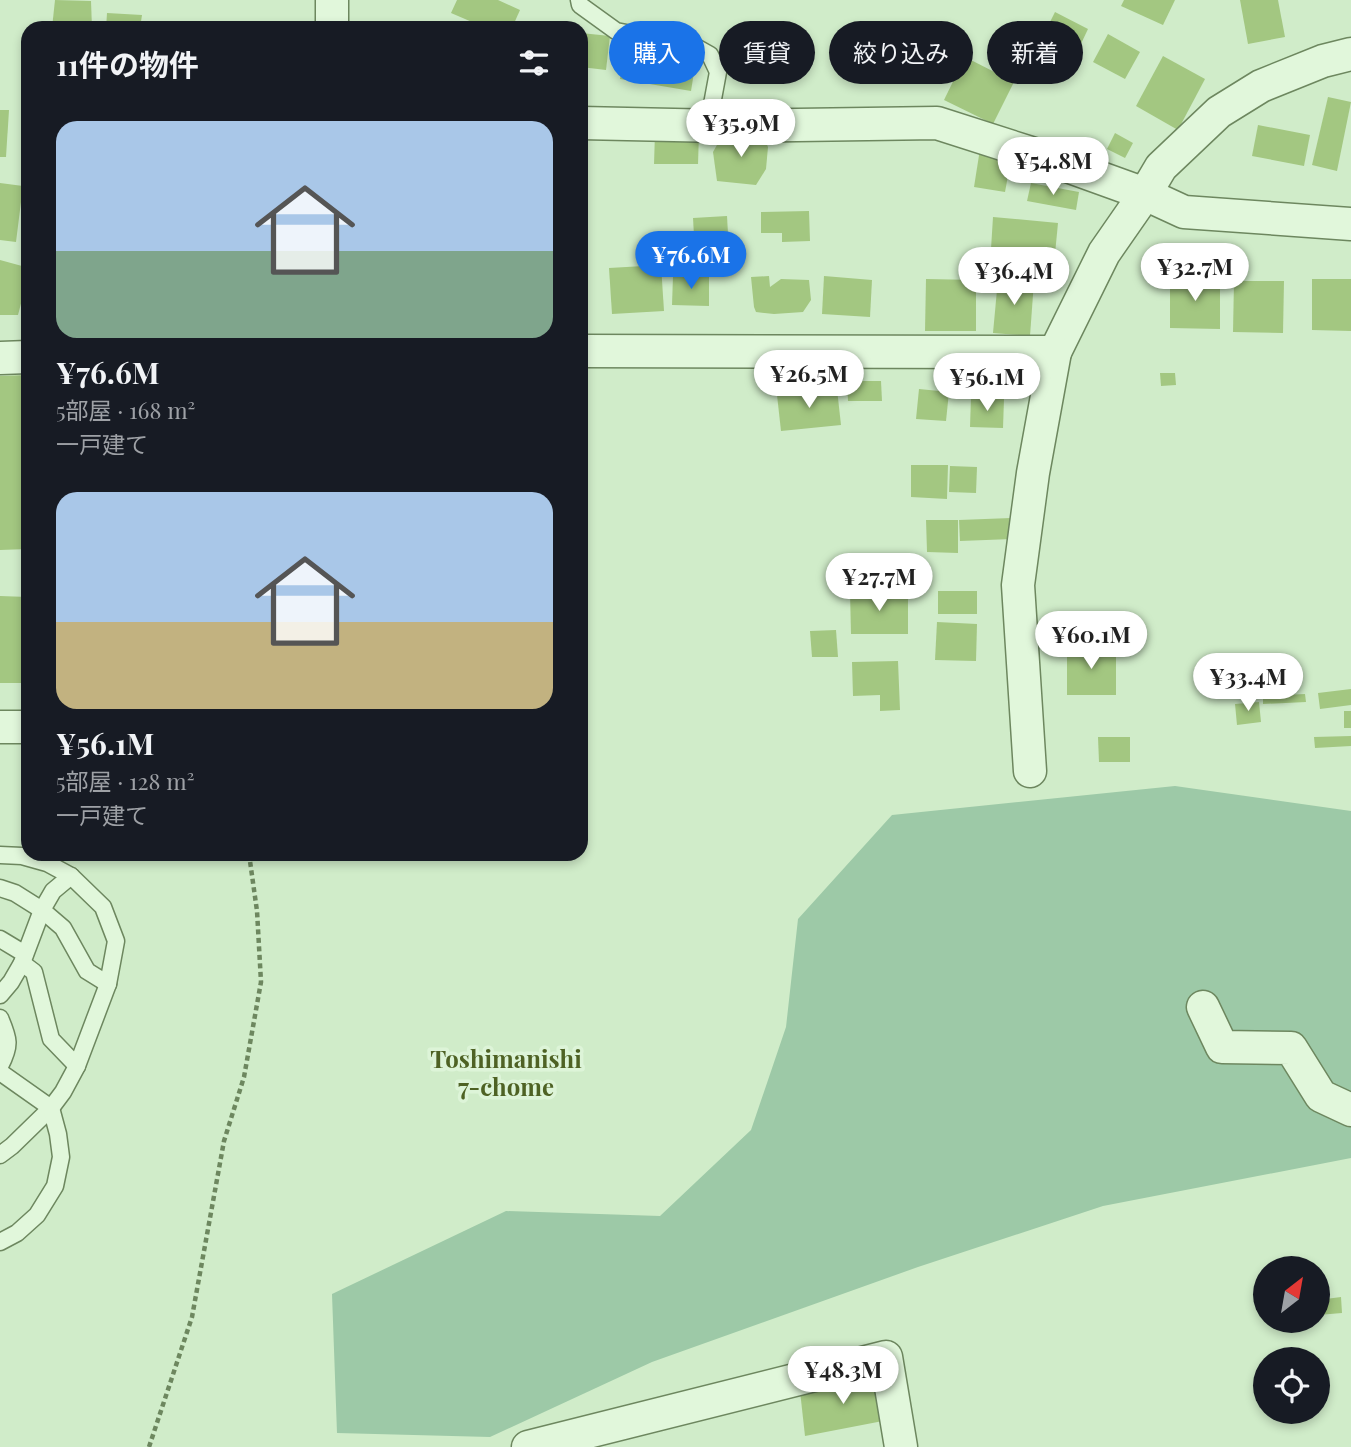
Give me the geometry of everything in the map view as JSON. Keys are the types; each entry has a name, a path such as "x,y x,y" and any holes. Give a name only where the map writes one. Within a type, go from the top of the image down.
{"street":[{"path":"332,0 332,21"},
{"path":"1030,771 1018,585 1033,473 1055,352 1104,253 1161,167 1219,112 1261,86 1323,61 1351,54"},
{"path":"588,122 708,126 937,123 1034,154 1145,194 1184,212 1351,224"},
{"path":"588,351 1055,352"},
{"path":"0,358 21,357"},
{"path":"0,727 21,727"},
{"path":"1203,1007 1222,1047 1291,1048 1321,1096 1351,1110"},
{"path":"528,1447 886,1357 901,1447"}],"lane":[{"path":"579,0 580,5 616,31 694,46 710,55 718,72 708,126"},
{"path":"0,855 21,856"},
{"path":"0,1155 51,1108 63,1092 77,1066 108,984 116,941 103,906 71,876 40,861"},
{"path":"0,995 12,982 24,958 41,910 53,891 71,876"},
{"path":"0,888 15,893 63,928 87,971 108,984"},
{"path":"0,939 24,958 34,972 51,1039 77,1066"},
{"path":"0,1018 8,1038 0,1066"},
{"path":"0,1072 51,1108 61,1157 55,1186 37,1216 17,1233 0,1242"}],"path":[{"path":"149,1447 192,1317 224,1141 244,1077 261,982 257,911 250,861"}],"green space":[{"path":"1175,786 1351,811 1351,1158 1103,1206 918,1267 652,1362 490,1437 337,1433 332,1294 506,1211 660,1216 751,1130 786,1027 798,919 892,815"}],"building":[{"path":"55,0 91,1 92,21 53,21"},
{"path":"457,0 498,0 520,10 515,21 470,21 451,13"},
{"path":"1124,0 1175,0 1163,25 1121,6"},
{"path":"1240,0 1278,0 1285,37 1248,44"},
{"path":"1055,12 1072,21 1050,21"},
{"path":"107,13 142,15 141,21 106,21"},
{"path":"1083,26 1088,29 1083,40"},
{"path":"588,34 609,36 606,70 588,68"},
{"path":"1108,34 1140,52 1125,79 1093,62"},
{"path":"1163,56 1205,79 1178,130 1136,106"},
{"path":"973,61 987,68 987,84 1013,84 993,124 944,100 952,84 973,84"},
{"path":"650,84 692,84 691,91"},
{"path":"1328,97 1351,102 1337,171 1312,165"},
{"path":"0,110 9,110 6,157 0,157"},
{"path":"1258,125 1310,135 1304,166 1252,156"},
{"path":"655,132 699,133 698,164 654,164"},
{"path":"1115,133 1133,143 1125,158 1107,149"},
{"path":"722,136 763,136 768,147 766,169 756,185 717,181 713,152"},
{"path":"980,149 1012,154 1005,192 974,187"},
{"path":"0,183 21,186 16,242 0,240"},
{"path":"1031,183 1079,192 1076,210 1027,201"},
{"path":"809,211 810,241 782,242 782,233 761,233 761,212"},
{"path":"727,216 729,251 695,253 693,218"},
{"path":"993,217 1058,223 1055,254 991,249"},
{"path":"0,260 21,266 21,304 18,315 0,315"},
{"path":"661,265 664,311 612,314 609,268"},
{"path":"673,276 709,277 709,306 672,305"},
{"path":"769,276 770,287 781,279 809,280 811,300 803,312 756,312 751,277"},
{"path":"824,276 872,280 870,317 822,314"},
{"path":"1170,277 1220,278 1220,329 1170,328"},
{"path":"926,279 976,280 976,331 925,331"},
{"path":"998,279 1034,281 1030,336 993,333"},
{"path":"1312,279 1351,279 1351,331 1312,330"},
{"path":"1234,281 1284,281 1283,333 1233,332"},
{"path":"1160,373 1175,373 1176,385 1161,386"},
{"path":"21,375 21,549 0,550 0,376"},
{"path":"847,381 881,381 882,401 848,401"},
{"path":"837,389 841,425 781,431 777,395"},
{"path":"919,389 949,392 946,421 916,419"},
{"path":"971,397 1004,399 1003,428 970,427"},
{"path":"911,465 948,465 947,499 911,497"},
{"path":"950,466 977,467 976,493 949,492"},
{"path":"1011,518 1012,539 960,541 959,520"},
{"path":"926,520 958,520 958,553 927,552"},
{"path":"908,591 908,634 851,634 850,592"},
{"path":"938,591 977,591 977,614 938,614"},
{"path":"0,596 21,597 21,683 0,683"},
{"path":"937,622 977,624 976,661 935,660"},
{"path":"836,630 838,657 812,657 810,631"},
{"path":"1067,647 1116,648 1116,695 1067,695"},
{"path":"898,661 900,710 880,711 880,695 853,696 852,662"},
{"path":"1351,689 1351,705 1320,709 1318,693"},
{"path":"1305,694 1306,702 1263,704 1263,696"},
{"path":"1259,702 1261,722 1237,725 1235,704"},
{"path":"1344,711 1351,711 1351,728 1344,728"},
{"path":"1351,736 1351,746 1315,748 1314,737"},
{"path":"1098,737 1130,737 1130,762 1099,762"},
{"path":"1341,1297 1342,1313 1330,1314 1330,1298"},
{"path":"880,1377 888,1420 805,1436 800,1391"}],"district":[{"name":"Toshimanishi 7-chome","path":"506,1074"}]}
